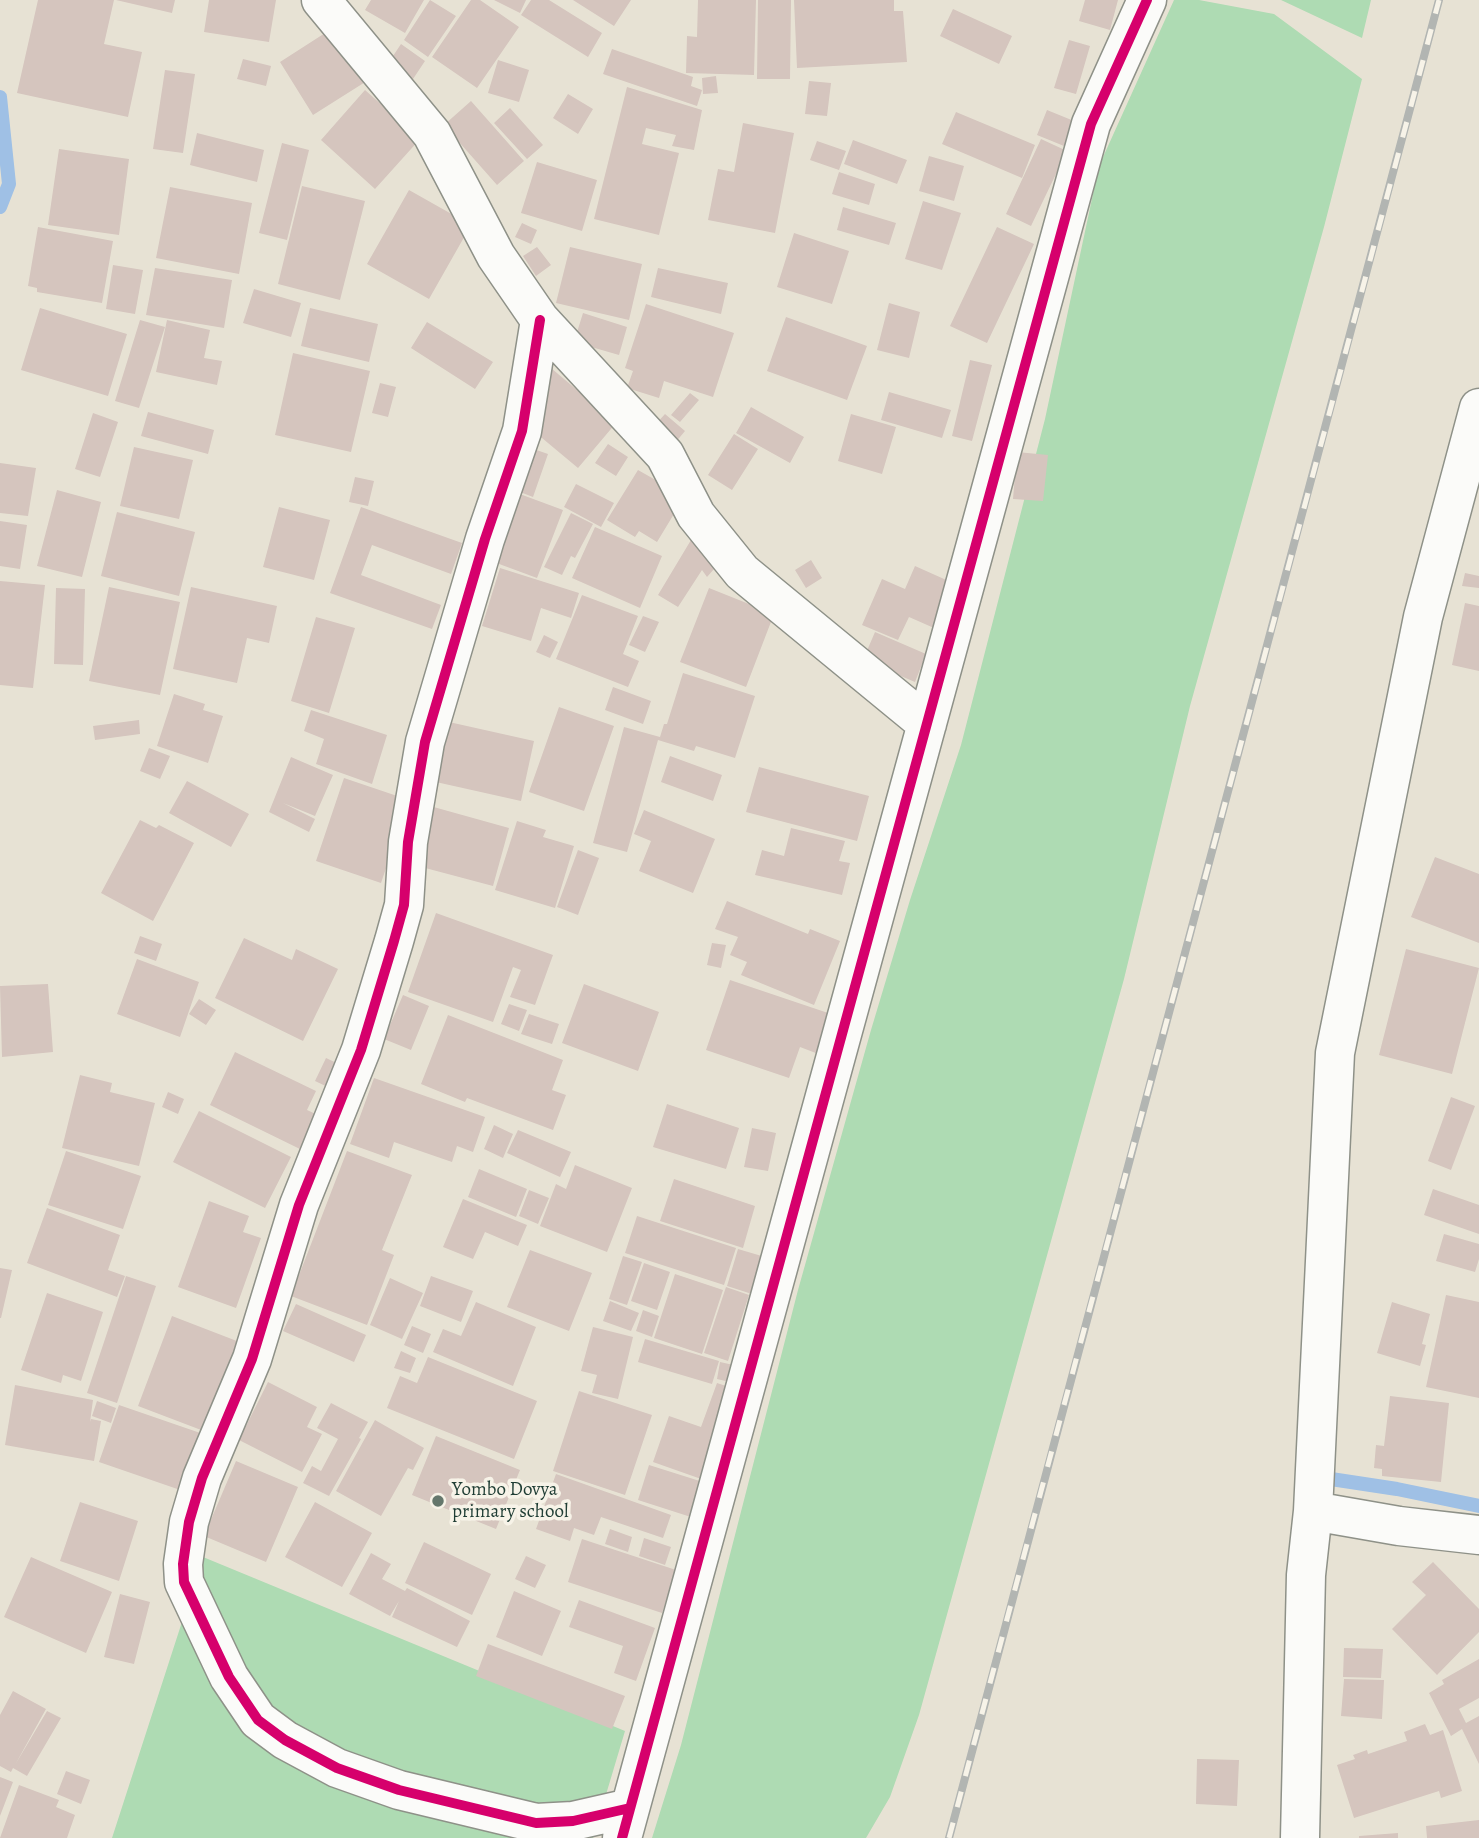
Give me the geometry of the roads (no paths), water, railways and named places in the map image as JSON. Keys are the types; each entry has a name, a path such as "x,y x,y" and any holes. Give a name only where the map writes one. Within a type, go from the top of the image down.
{"street":[{"path":"321,0 432,134 496,256 540,320 665,455 696,515 743,572 927,724"},
{"path":"540,320 522,431 485,539 425,742 408,842 404,905 394,941 361,1050 299,1205 252,1359 202,1478 189,1522 183,1564 184,1582 229,1677 258,1720 285,1740 337,1768 399,1790 536,1823 626,1823 1091,124 1147,0"},
{"path":"1300,1838 1306,1575 1313,1511 1335,1053 1423,617 1479,408"},
{"path":"1313,1511 1399,1526 1479,1535"}],"waterway":[{"path":"0,97 9,184 0,207"},
{"path":"1331,1479 1479,1506"}],"railway":[{"path":"949,1838 1439,0"}],"place":[{"name":"Yombo Dovya primary school","path":"438,1501"}]}
